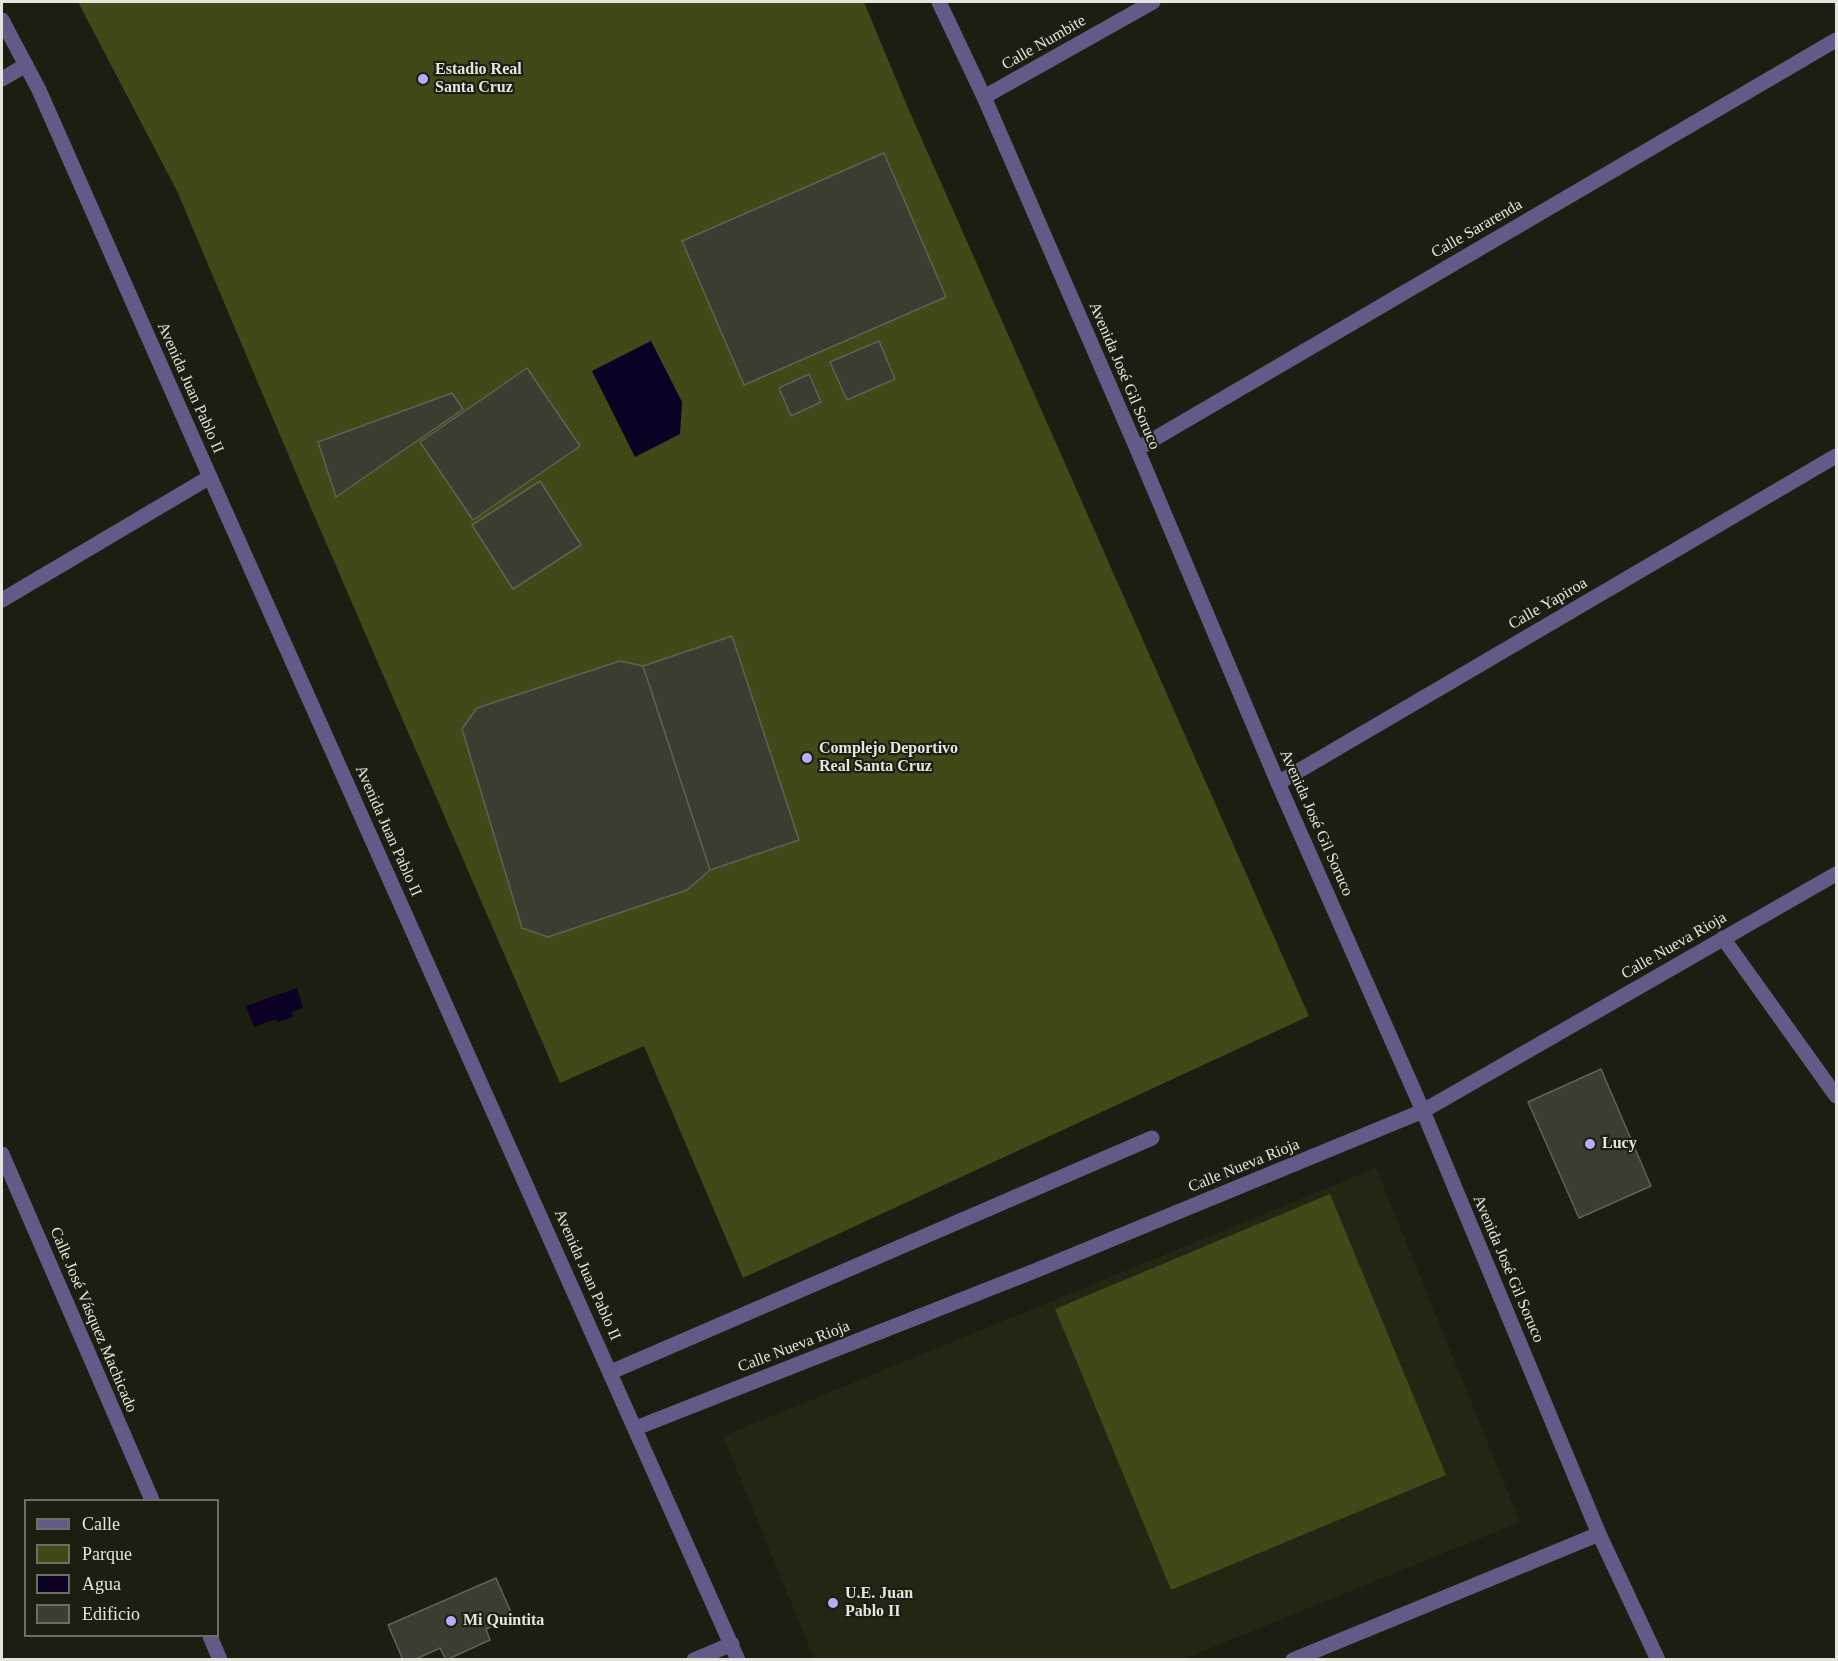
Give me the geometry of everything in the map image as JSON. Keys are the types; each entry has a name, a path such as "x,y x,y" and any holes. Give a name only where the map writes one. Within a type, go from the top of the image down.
{"street":[{"name":"Avenida José Gil Soruco","path":"939,2 984,97 1137,449 1278,783 1423,1111 1599,1534 1658,1659"},
{"name":"Calle Numbite","path":"984,97 1153,2"},
{"name":"Avenida Juan Pablo II","path":"2,20 44,100 738,1659"},
{"name":"Calle Sararenda","path":"1137,449 1836,40"},
{"path":"2,78 26,65"},
{"name":"Calle Yapiroa","path":"1278,783 1836,456"},
{"path":"2,600 210,477"},
{"name":"Calle Nueva Rioja","path":"636,1428 1038,1270 1423,1111 1836,874"},
{"path":"1723,938 1836,1096"},
{"path":"610,1372 1152,1138"},
{"name":"Calle José Vásquez Machicado","path":"2,1154 152,1499"},
{"path":"1293,1659 1599,1534"},
{"path":"211,1637 220,1659"},
{"path":"694,1659 732,1644"}],"shaded area":[{"path":"1376,1168 1520,1522 1184,1659 814,1659 723,1436"}],"green space":[{"name":"Complejo Deportivo Real Santa Cruz","path":"78,2 864,2 908,108 1309,1016 743,1278 644,1046 560,1083 307,499 177,191"},
{"path":"1330,1194 1446,1475 1171,1590 1055,1309"}],"water":[{"path":"651,341 682,402 680,434 635,457 592,371"},
{"path":"297,988 303,1008 292,1012 293,1017 278,1022 276,1019 254,1027 246,1006"}],"building":[{"path":"884,153 946,297 744,385 682,241"},
{"path":"879,341 895,379 847,400 830,362"},
{"path":"527,368 580,446 473,520 420,442"},
{"path":"809,374 821,402 791,416 779,388"},
{"path":"452,393 463,409 336,497 318,442"},
{"path":"540,481 581,545 513,589 472,525"},
{"path":"732,636 799,840 710,870 643,666"},
{"path":"620,661 643,666 710,870 687,890 548,937 522,928 462,729 477,708"},
{"name":"Lucy","path":"1601,1069 1651,1186 1579,1218 1528,1102"},
{"name":"Mi Quintita","path":"496,1578 513,1617 486,1629 490,1640 446,1660 440,1648 414,1660 403,1660 388,1625"}],"place":[{"name":"Estadio Real Santa Cruz","path":"423,79"},
{"name":"Complejo Deportivo Real Santa Cruz","path":"807,758"},
{"name":"Lucy","path":"1590,1144"},
{"name":"U.E. Juan Pablo II","path":"833,1603"},
{"name":"Mi Quintita","path":"451,1621"}]}
